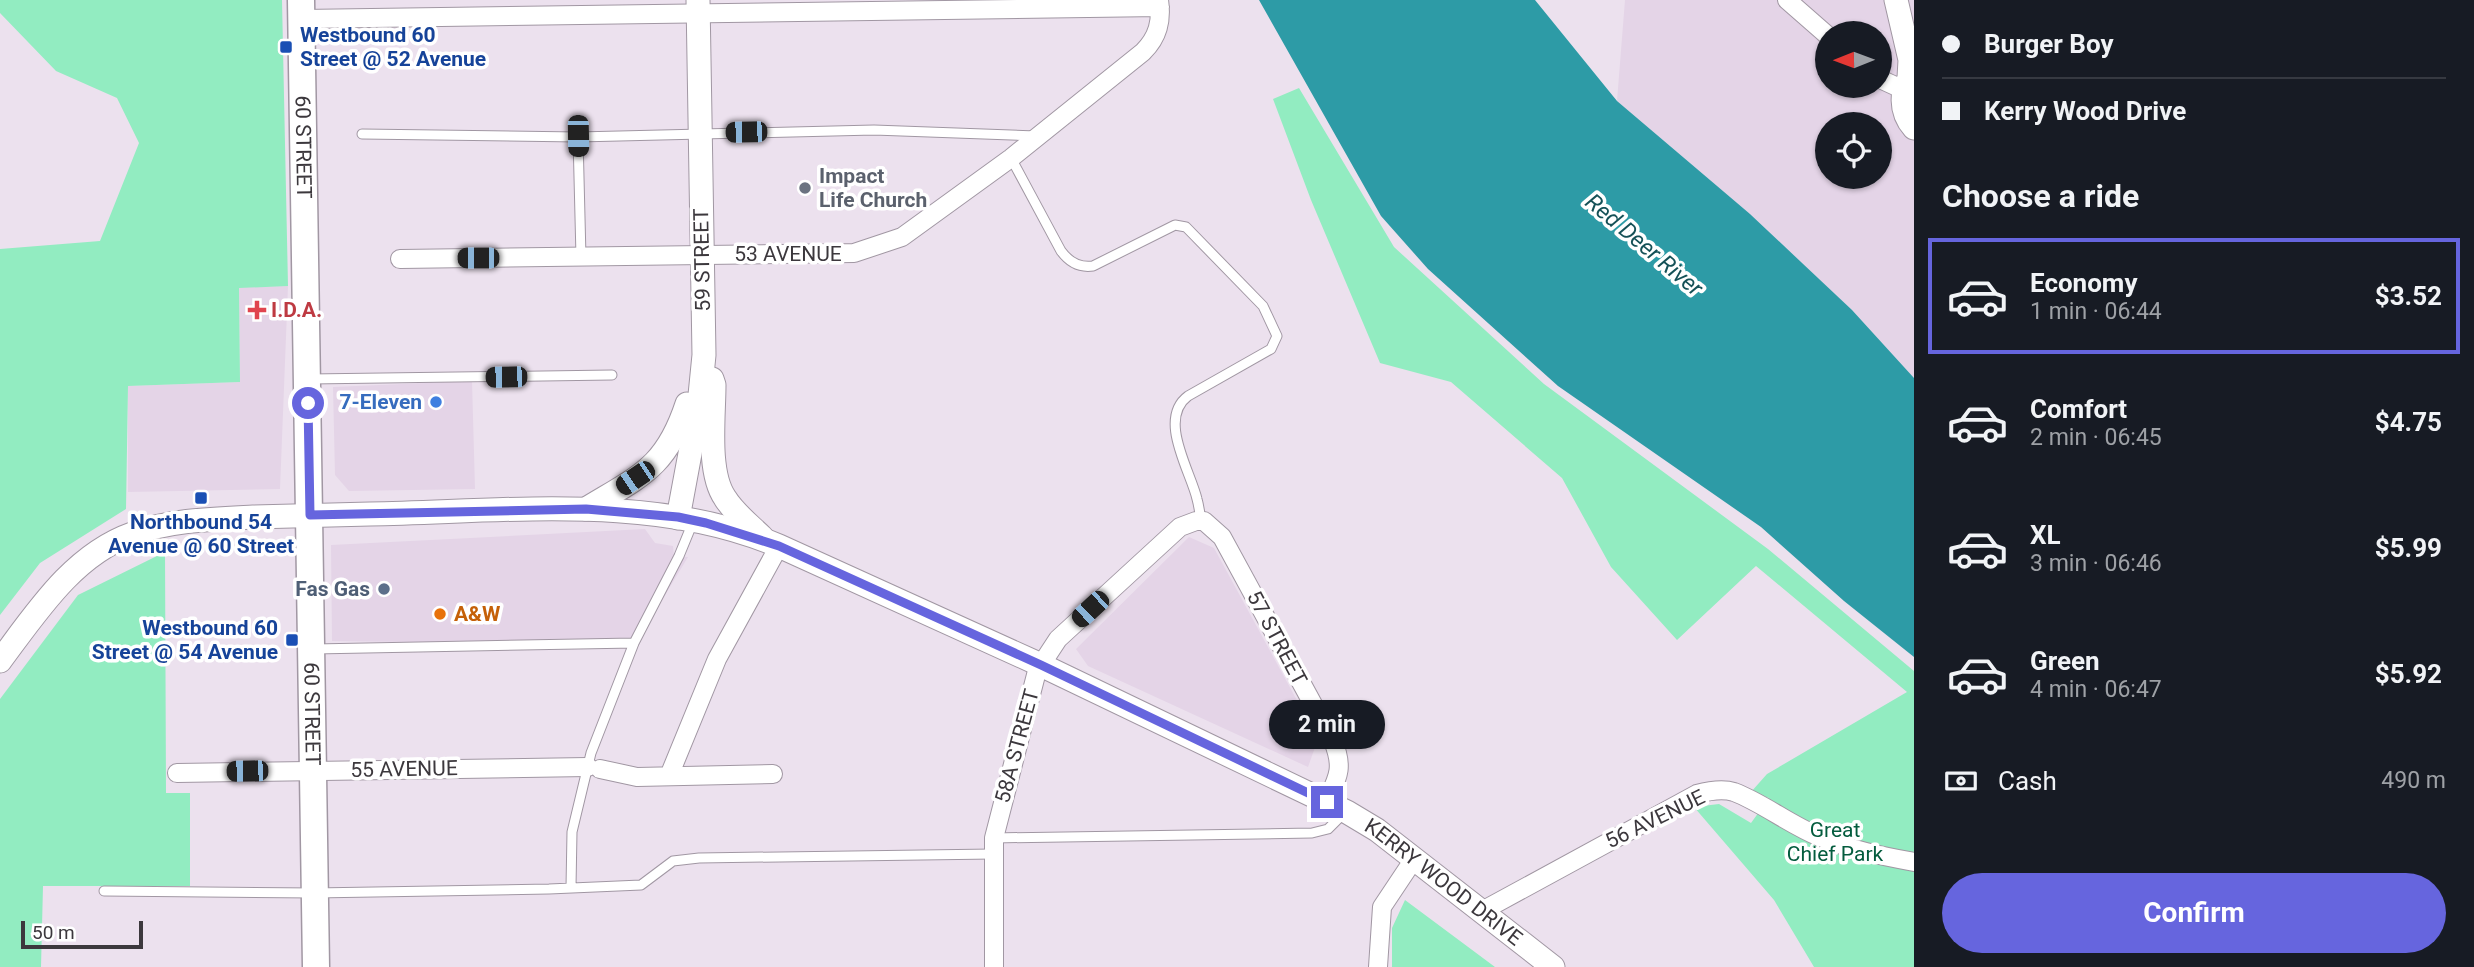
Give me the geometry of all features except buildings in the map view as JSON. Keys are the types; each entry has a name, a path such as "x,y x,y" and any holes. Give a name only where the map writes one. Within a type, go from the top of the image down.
{"main road":[{"name":"60 STREET","path":"302,9 316,967"}],"street":[{"path":"1787,0 1815,24"},
{"path":"1896,0 1910,60 1909,80 1902,102 1905,114 1914,128"},
{"path":"302,9 1159,3"},
{"name":"53 AVENUE","path":"400,259 854,254 902,237 1011,158 1150,46 1158,32 1159,3"},
{"name":"59 STREET","path":"686,519 704,355 698,7"},
{"path":"586,509 650,469 660,459 679,430 704,355"},
{"path":"669,776 717,659 772,543 729,505 718,485 714,454 715,386 704,355"},
{"name":"KERRY WOOD DRIVE","path":"0,661 51,594 68,576 100,551 131,534 190,521 310,515 586,509 686,519 772,543 1041,665 1336,806 1377,830 1553,967"},
{"name":"58A STREET","path":"994,967 993,846 1030,697 1041,665 1058,639 1173,533 1187,523 1202,521"},
{"name":"57 STREET","path":"1202,521 1216,530 1228,547 1333,741 1340,767 1336,806"},
{"name":"55 AVENUE","path":"177,773 594,768 628,776 773,774"},
{"name":"56 AVENUE","path":"1482,911 1697,794 1713,791 1733,792 1796,826 1841,845 1914,862"},
{"path":"1378,967 1382,907 1414,859"}],"lane":[{"path":"362,134 578,136 874,130 1038,136"},
{"path":"578,136 580,257"},
{"path":"1011,158 1061,251 1069,260 1081,267 1093,266 1175,225 1186,227 1263,306 1271,320 1277,336 1271,349 1188,396 1178,410 1177,443 1197,498 1202,521"},
{"path":"307,379 612,375"},
{"path":"571,887 572,832 634,643 679,556 686,519"},
{"path":"312,649 634,643"},
{"path":"104,891 314,893 641,885 673,860 1312,833 1328,829 1336,806"}],"shaded area":[{"path":"1625,0 1914,0 1914,378 1852,310 1750,214 1617,101"},
{"path":"288,286 280,489 128,492 128,386 240,382 239,287"},
{"path":"472,381 475,489 349,491 335,475 333,387"},
{"path":"645,529 655,543 673,546 674,556 688,557 635,645 332,641 331,545"},
{"path":"1189,537 1214,548 1318,739 1308,767 1088,666 1076,649"}],"green space":[{"path":"0,0 282,0 288,286 239,288 240,382 128,386 126,509 40,563 0,615 0,249 100,241 139,143 117,98 56,71 0,13"},
{"name":"Great Chief Park","path":"1299,88 1394,247 1544,384 1768,549 1914,671 1914,967 1814,967 1774,900 1694,807 1719,804 1751,823 1769,798 1751,792 1767,774 1907,692 1756,566 1677,640 1611,567 1562,478 1451,382 1380,363 1311,200 1273,99"},
{"path":"165,552 166,793 190,793 190,886 43,886 41,967 0,967 0,699 78,595"},
{"path":"1405,900 1495,967 1392,967 1392,928"}],"water":[{"name":"Red Deer River","path":"1259,0 1535,0 1617,101 1750,214 1852,310 1914,378 1914,657 1844,601 1761,527 1558,386 1428,269 1381,216"}],"place":[{"name":"Westbound 60 Street @ 52 Avenue","path":"286,47"},
{"name":"Impact Life Church","path":"805,188"},
{"name":"I.D.A.","path":"257,310"},
{"name":"7-Eleven","path":"436,402"},
{"name":"Northbound 54 Avenue @ 60 Street","path":"201,498"},
{"name":"Fas Gas","path":"384,589"},
{"name":"A&W","path":"440,614"},
{"name":"Westbound 60 Street @ 54 Avenue","path":"292,640"}],"route":[{"path":"308,403 310,515 586,509 678,517 706,523 779,546 1041,665 1327,802"}]}
